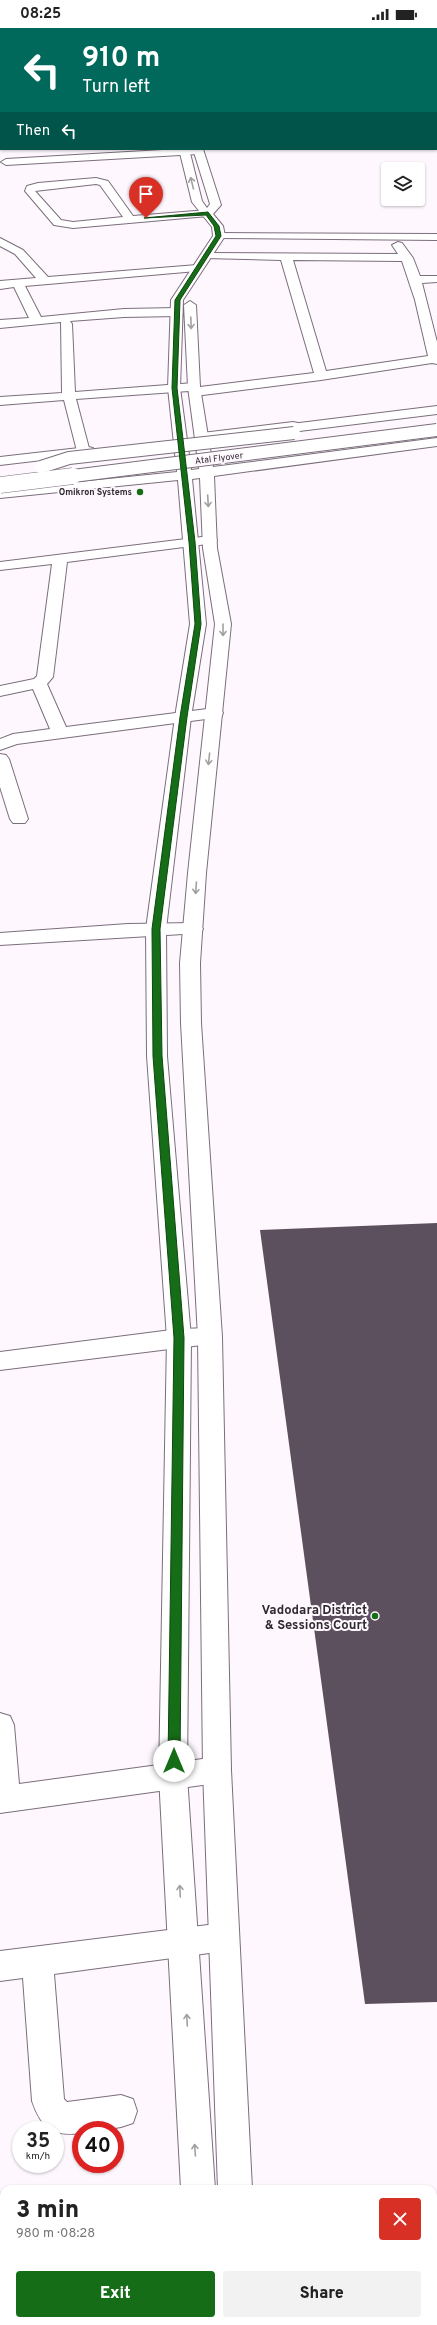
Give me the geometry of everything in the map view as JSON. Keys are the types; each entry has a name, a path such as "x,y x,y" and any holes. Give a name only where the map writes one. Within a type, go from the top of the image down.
{"street":[{"path":"184,150 197,202 208,213 217,226 219,236 208,256 197,268 188,285 178,298 174,388 195,439"},
{"path":"6,162 198,150 216,205 208,213 130,220 73,224 58,223 30,191 31,188 38,186 96,181 104,182 130,220"},
{"path":"219,236 392,238 437,237"},
{"path":"0,401 174,388 195,389 321,376 436,359 415,280 407,258 392,238"},
{"path":"0,241 19,252 45,281"},
{"path":"208,256 407,258"},
{"path":"286,257 321,376"},
{"path":"0,285 197,268"},
{"path":"415,280 437,279"},
{"path":"18,284 35,317"},
{"path":"188,285 195,389 196,474 201,541 198,624 183,717 156,929 157,1056 179,1338 174,1776 198,2185"},
{"path":"0,324 124,313 177,312"},
{"path":"66,324 69,396 83,452"},
{"path":"0,461 437,409"},
{"path":"42,467 69,458 310,432 437,414"},
{"name":"Atal Flyover","path":"0,470 209,450 437,420"},
{"name":"Atal Flyover","path":"0,485 437,430"},
{"path":"58,478 77,480 152,472 437,437"},
{"path":"0,494 196,474 437,442"},
{"path":"0,566 201,541"},
{"path":"201,541 223,624 215,713 196,873 190,963 191,1022 210,1337 217,1770 235,2185"},
{"path":"0,691 39,683 45,677 60,558"},
{"path":"39,683 60,733"},
{"path":"0,745 13,739 215,713"},
{"path":"0,759 5,790 19,819"},
{"path":"0,939 156,929 193,929"},
{"path":"0,1361 179,1338 210,1337"},
{"path":"0,1725 3,1800 217,1770"},
{"path":"0,1966 224,1937"},
{"path":"37,1962 48,2101 51,2110 58,2116 65,2119 121,2111"}],"building":[{"name":"Vadodara District & Sessions Court","path":"437,1223 437,2002 365,2004 260,1230"}],"place":[{"name":"Omikron Systems","path":"140,492"},
{"name":"Vadodara District & Sessions Court","path":"375,1616"}],"route":[{"path":"146,218 208,213 217,226 219,236 208,256 197,268 188,285 177,300 174,388 192,542 198,624 183,717 156,929 157,1056 179,1338 174,1761"}]}
